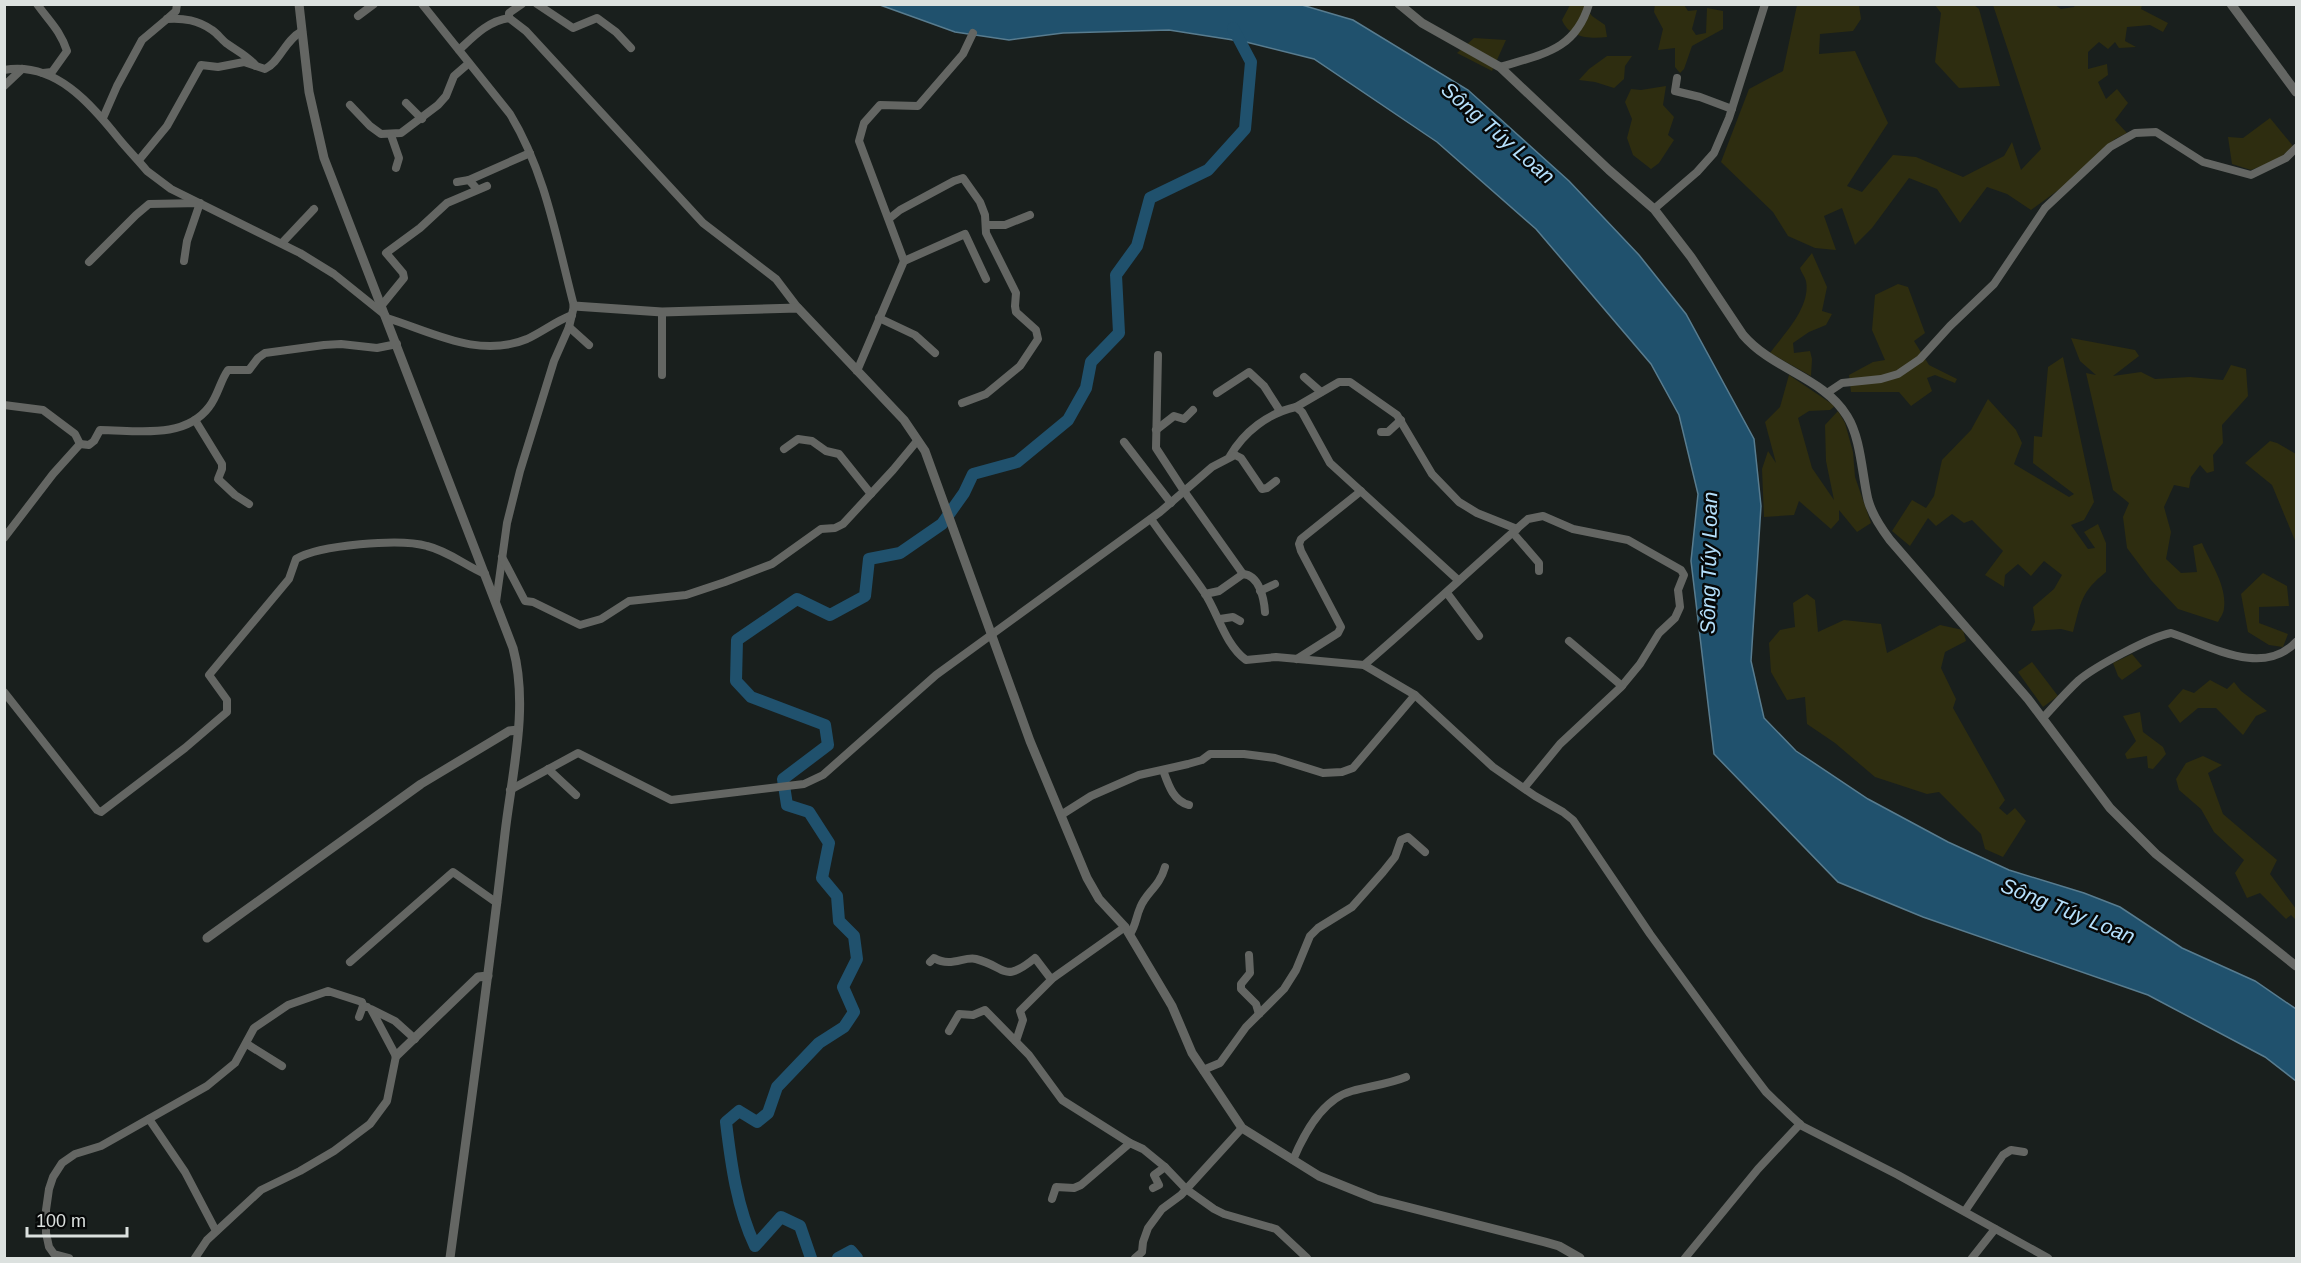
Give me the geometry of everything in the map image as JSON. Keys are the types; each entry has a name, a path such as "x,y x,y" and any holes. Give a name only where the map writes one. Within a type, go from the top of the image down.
{"street":[{"path":"37,4 62,36 66,51 52,72 43,73"},
{"path":"103,118 142,40 176,11 177,4"},
{"path":"299,4 309,93 324,158 496,602 519,669 518,729 450,1258"},
{"path":"358,15 374,4"},
{"path":"422,4 510,114 530,153 535,164 573,310 569,327 554,361 520,471 507,523 496,602"},
{"path":"509,18 509,13 522,4"},
{"path":"537,4 573,28 597,18 616,32 631,48"},
{"path":"1400,4 1422,23 1500,67 1609,170 1654,209 1691,257 1750,343 1765,356 1821,387 1827,393 1849,418 1860,456 1869,502 1881,527 2043,718 2110,808 2156,854 2296,966"},
{"path":"1500,67 1531,58 1570,39 1580,26 1588,4"},
{"path":"1654,209 1697,172 1721,139 1766,4"},
{"path":"2231,4 2296,92"},
{"path":"167,20 183,18 213,30 256,66"},
{"path":"459,50 481,29 499,19 509,18 526,31 703,223 776,279 798,308 904,420 925,451 1030,741 1087,878 1099,899 1127,931 1172,1006 1192,1053 1242,1128 1326,1180 1376,1199 1558,1246 1575,1257"},
{"path":"139,160 167,126 201,65 218,67 244,62 265,69 272,66 294,35 302,31"},
{"path":"856,371 904,261 890,218 859,141 864,123 880,105 918,106 963,54 973,33"},
{"path":"350,105 381,134 392,135 407,130 446,96 454,76 469,63"},
{"path":"4,86 22,69"},
{"path":"4,70 33,69 61,82 103,118 147,171 171,189 282,243 334,274 386,317 465,344 489,346 514,343 528,338 573,310 662,312 798,308"},
{"path":"1677,78 1676,92 1732,108"},
{"path":"406,103 422,119"},
{"path":"1827,393 1842,383 1881,379 1898,374 1920,359 1950,326 1994,284 2045,208 2110,147 2134,133 2156,132 2203,162 2251,175 2286,158 2296,148"},
{"path":"392,135 399,158 396,168"},
{"path":"458,182 469,180 530,153"},
{"path":"890,218 954,180 963,178 980,202 987,225 986,233 1016,293 1016,312 1036,330 1038,336 1020,366 986,394 962,403"},
{"path":"469,180 477,189"},
{"path":"382,305 404,278 403,273 386,253 420,228 447,203 487,186"},
{"path":"184,261 187,241 200,203"},
{"path":"89,262 149,204 200,203"},
{"path":"282,243 314,209"},
{"path":"987,225 1005,225 1030,215"},
{"path":"904,261 965,234 986,279"},
{"path":"662,312 662,375"},
{"path":"879,318 915,335 935,353"},
{"path":"569,327 589,345"},
{"path":"80,444 89,445 100,430 174,429 189,424 209,408 228,370 249,370 265,353 324,345 341,344 377,348 397,344"},
{"path":"1158,355 1156,448 1244,574 1252,576 1260,591 1265,612"},
{"path":"1217,393 1249,372 1264,386 1280,411"},
{"path":"1304,377 1321,392"},
{"path":"1228,459 1241,438 1280,411 1296,407 1339,381 1347,381 1392,410 1401,420 1432,474 1444,489 1477,513 1515,531 1539,563 1539,571"},
{"path":"4,405 43,410 75,434 80,444"},
{"path":"1296,407 1302,412 1319,447 1330,463 1458,580"},
{"path":"1156,430 1174,416 1184,419 1193,410"},
{"path":"195,420 222,465 218,479 249,504"},
{"path":"1381,432 1388,432 1401,420"},
{"path":"784,449 798,439 812,441 826,451 839,454 871,494"},
{"path":"502,557 525,601 533,602 580,625 602,619 629,601 686,595 772,564 821,529 835,528 843,524 917,441"},
{"path":"1124,442 1172,503"},
{"path":"4,538 52,474 80,444"},
{"path":"510,790 578,753 671,800 804,784 823,775 914,694 1151,519 1212,467 1234,455 1241,458 1262,489 1276,481"},
{"path":"1297,659 1338,633 1341,627 1299,544 1301,539 1361,491"},
{"path":"1364,665 1528,519 1543,516 1573,529 1628,540 1683,572 1678,590 1680,607 1678,613 1659,633 1640,664 1622,686 1560,744 1524,788"},
{"path":"1151,519 1205,594 1220,619 1228,639 1246,660 1276,657 1364,665 1415,695 1493,767 1573,820 1650,934 1741,1059 1766,1092 1800,1124 1965,1211 2048,1258"},
{"path":"4,692 100,812 186,748 227,712 227,700 209,675 289,579 296,559 326,549 400,542 426,545 485,574"},
{"path":"1205,594 1219,591 1244,574"},
{"path":"1260,591 1275,584"},
{"path":"1448,592 1479,636"},
{"path":"1220,619 1233,617 1240,621"},
{"path":"2043,718 2081,678 2143,643 2164,634 2171,633 2230,655 2255,659 2284,652 2296,642"},
{"path":"1569,641 1622,686"},
{"path":"1061,815 1091,796 1139,775 1202,760 1210,754 1244,754 1275,758 1323,773 1342,772 1353,768 1415,695"},
{"path":"207,938 421,784 509,731 518,729"},
{"path":"548,770 576,795"},
{"path":"1163,770 1173,794 1189,805"},
{"path":"1203,1070 1220,1063 1246,1027 1284,989 1296,970 1310,936 1318,928 1352,907 1395,857 1401,840 1407,837 1425,852"},
{"path":"1016,1041 1023,1020 1020,1011 1052,979 1136,924 1140,907 1159,882 1165,867"},
{"path":"350,962 453,872 497,903"},
{"path":"1249,955 1250,973 1241,984 1241,989 1256,1004 1259,1014"},
{"path":"930,962 934,958 949,962 974,958 1007,972 1018,971 1035,958 1052,979"},
{"path":"195,1258 207,1240 261,1190 300,1172 370,1124 387,1101 396,1056 478,977 488,976"},
{"path":"69,1258 54,1254 49,1247 46,1233 46,1210 53,1177 62,1163 75,1154 101,1146 207,1086 235,1063 255,1028 272,1014 288,1005 328,991 362,1002 396,1056"},
{"path":"367,1007 395,1020 415,1039"},
{"path":"359,1017 367,1007"},
{"path":"950,1031 959,1014 973,1015 985,1010 1029,1055 1062,1100 1143,1149 1165,1167 1186,1190 1224,1214 1276,1229 1307,1258"},
{"path":"247,1044 282,1066"},
{"path":"1293,1160 1317,1115 1346,1093 1406,1077"},
{"path":"149,1119 185,1172 216,1231"},
{"path":"1685,1258 1758,1169 1800,1124"},
{"path":"1135,1258 1142,1252 1148,1228 1162,1209 1186,1190 1242,1128"},
{"path":"1052,1199 1056,1187 1074,1188 1081,1185 1130,1143"},
{"path":"1965,1211 2003,1155 2011,1150 2024,1152"},
{"path":"1153,1188 1159,1185 1154,1175 1165,1167"},
{"path":"1972,1258 1995,1228"}],"shaded area":[{"path":"1655,4 1684,5 1688,11 1697,10 1692,29 1696,35 1706,33 1707,8 1723,11 1723,29 1692,46 1684,69 1680,73 1675,67 1675,48 1658,50 1663,29 1654,12"},
{"path":"1570,5 1584,5 1592,16 1605,25 1607,37 1587,37 1570,31 1562,20"},
{"path":"1797,5 1859,5 1861,19 1853,31 1820,34 1819,54 1855,51 1888,123 1847,186 1862,192 1893,155 1916,157 1963,177 2004,156 2012,142 2021,170 2041,149 1993,5 2055,5 2061,9 2075,5 2142,5 2141,9 2168,23 2163,32 2150,25 2127,27 2125,41 2136,47 2119,48 2115,42 2108,49 2099,42 2088,52 2088,69 2107,64 2108,75 2098,82 2106,99 2117,89 2128,103 2115,120 2127,133 2115,139 2064,186 2031,210 2007,194 1987,187 1960,223 1937,189 1909,178 1872,228 1855,245 1842,208 1824,216 1836,250 1815,248 1788,236 1773,212 1721,162 1749,89 1783,71"},
{"path":"1935,5 1974,5 1979,9 2000,86 1959,88 1935,62 1941,13"},
{"path":"1474,38 1506,40 1492,71 1457,53"},
{"path":"1607,56 1632,56 1625,66 1624,79 1614,88 1579,80 1589,69"},
{"path":"1666,86 1663,105 1674,117 1668,135 1674,140 1659,163 1651,169 1633,155 1627,138 1632,119 1625,102 1631,89 1641,90"},
{"path":"2270,118 2293,146 2278,160 2251,170 2232,164 2228,137 2243,138"},
{"path":"1812,253 1827,287 1822,311 1832,314 1826,325 1809,332 1793,343 1794,353 1810,351 1811,376 1770,353 1795,320 1804,301 1806,281 1800,268"},
{"path":"1898,284 1908,287 1925,333 1914,341 1929,365 1957,379 1955,383 1935,375 1927,378 1932,391 1911,406 1899,392 1851,392 1849,375 1873,362 1885,360 1872,330 1875,295"},
{"path":"2071,338 2135,350 2139,356 2113,376 2141,372 2155,379 2190,377 2223,380 2231,365 2246,369 2248,396 2222,425 2223,443 2213,455 2214,471 2207,473 2200,465 2191,477 2189,488 2174,485 2164,507 2171,532 2166,559 2181,573 2197,572 2193,546 2202,543 2223,591 2224,610 2218,622 2178,609 2151,580 2127,548 2123,517 2129,503 2113,490 2086,373 2096,375 2080,361"},
{"path":"2063,357 2094,502 2084,520 2071,525 2088,549 2095,548 2084,532 2098,524 2106,543 2106,572 2091,586 2083,598 2073,632 2061,629 2031,631 2035,622 2033,607 2054,589 2062,575 2044,561 2031,576 2018,564 2005,575 2004,587 1985,575 2003,551 1972,520 1964,523 1952,514 1936,526 1928,518 1910,546 1892,531 1912,500 1926,508 1934,496 1942,460 1971,430 1988,399 2016,430 2022,443 2014,464 2069,497 2074,494 2033,463 2034,436 2042,437 2048,367"},
{"path":"1789,375 1835,406 1830,410 1809,411 1798,418 1812,468 1834,500 1826,461 1825,425 1838,411 1845,423 1853,452 1855,477 1871,523 1857,532 1839,510 1839,520 1831,529 1799,501 1794,515 1764,517 1762,469 1768,451 1776,463 1765,422 1780,407"},
{"path":"2270,441 2296,454 2296,543 2272,485 2245,463"},
{"path":"2263,573 2287,586 2289,606 2259,607 2259,623 2288,634 2283,647 2269,645 2248,632 2241,594"},
{"path":"1807,594 1815,600 1818,632 1844,620 1881,624 1887,653 1940,625 1963,630 1966,641 1945,652 1941,668 1956,699 1953,708 2005,800 1999,808 2007,815 2015,808 2026,821 2003,857 1985,849 1981,834 1939,792 1927,794 1875,777 1835,743 1807,724 1805,697 1787,700 1771,672 1769,643 1780,630 1795,627 1793,603"},
{"path":"2132,654 2142,666 2122,680 2113,663"},
{"path":"2032,662 2058,696 2043,707 2018,672"},
{"path":"2210,680 2227,689 2234,682 2241,691 2267,711 2256,716 2243,735 2216,708 2198,708 2180,723 2168,706 2183,689 2194,693"},
{"path":"2140,712 2143,732 2163,747 2166,754 2153,769 2148,768 2147,756 2127,759 2125,754 2136,741 2123,716"},
{"path":"2203,756 2222,765 2208,773 2223,814 2277,860 2270,874 2296,909 2296,920 2291,915 2286,919 2260,893 2247,898 2235,873 2244,860 2214,832 2201,809 2179,790 2176,779 2186,763"}],"water":[{"name":"Sông Túy Loan","path":"880,5 1302,5 1353,20 1468,90 1569,181 1639,255 1686,314 1754,439 1761,506 1751,661 1764,718 1796,751 1868,799 1948,842 2009,870 2084,893 2120,907 2182,948 2255,981 2296,1009 2296,1081 2265,1057 2148,995 1923,917 1838,882 1714,754 1691,561 1698,494 1679,415 1651,364 1536,229 1437,142 1314,59 1246,42 1169,30 1063,33 1009,40 955,32"}],"waterway":[{"path":"811,1258 800,1226 781,1217 755,1246 739,1201 726,1122 739,1111 757,1122 768,1113 777,1087 819,1043 844,1027 854,1012 843,987 857,959 854,936 839,921 837,896 822,878 829,843 809,812 787,805 783,779 828,745 825,725 751,697 736,681 737,640 797,599 830,615 865,596 869,559 900,553 942,524 964,493 973,474 1017,462 1068,420 1086,388 1091,362 1119,333 1116,275 1137,246 1150,198 1208,170 1245,129 1251,62 1233,28"},
{"path":"838,1258 851,1251 857,1258"}]}
